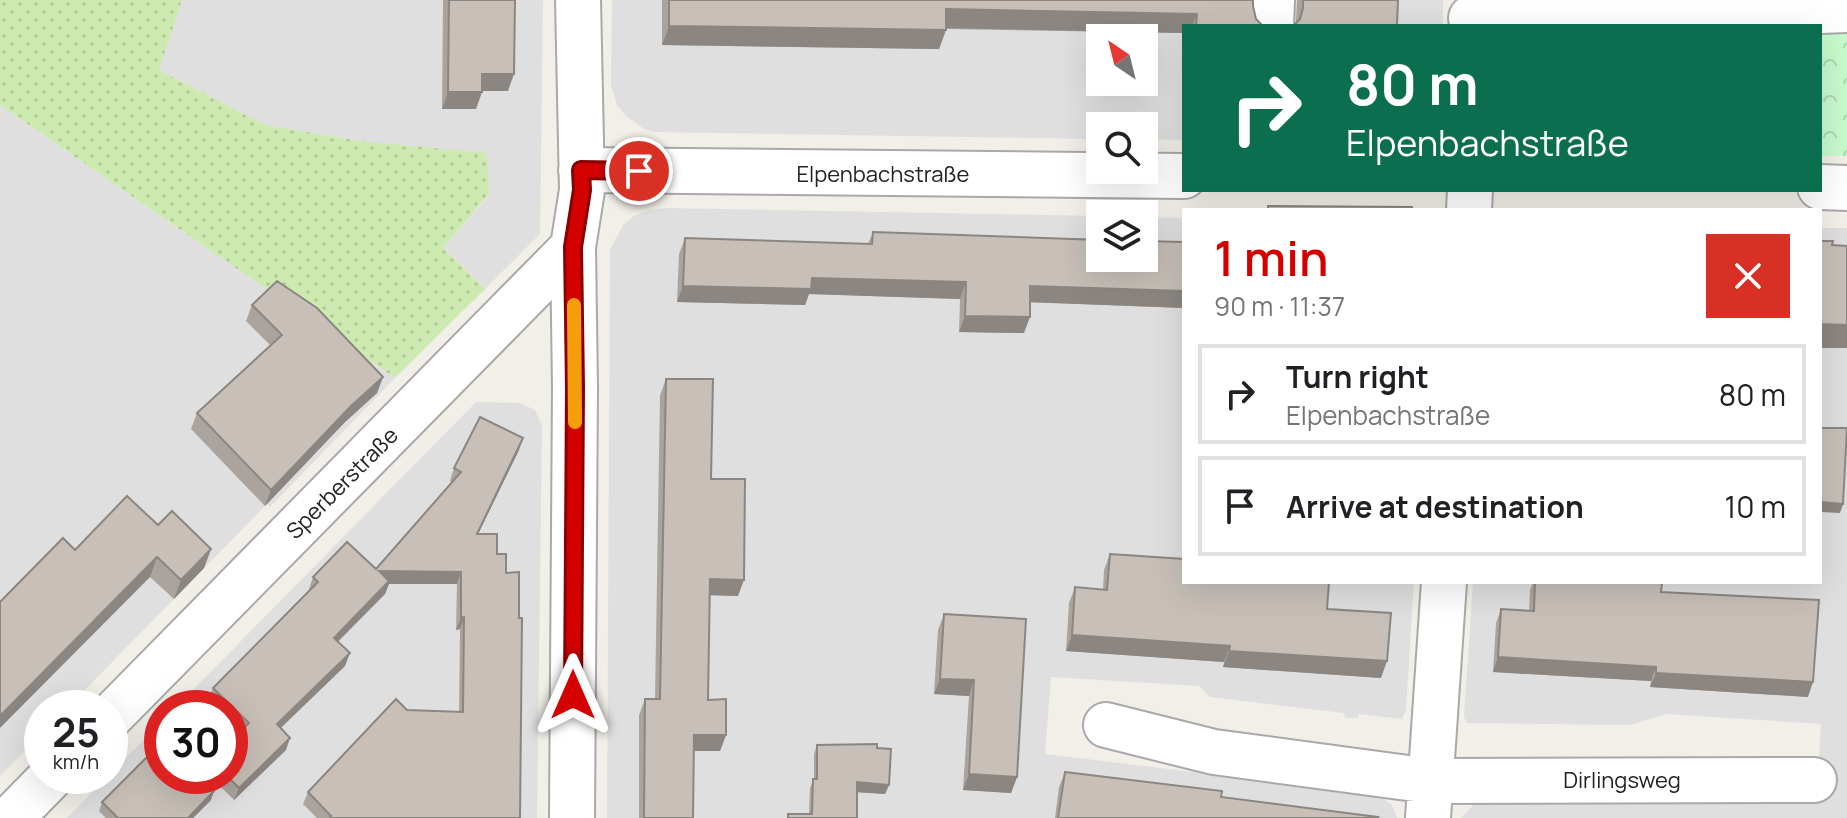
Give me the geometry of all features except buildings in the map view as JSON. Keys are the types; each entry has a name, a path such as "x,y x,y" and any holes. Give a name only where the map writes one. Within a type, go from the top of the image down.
{"street":[{"path":"572,818 573,247 582,190 578,0"},
{"path":"1271,24 1272,0"},
{"path":"1471,15 1624,19 1840,7"},
{"name":"Elpenbachstraße","path":"581,170 1182,176"},
{"path":"1822,187 1847,188"},
{"name":"Sperberstraße","path":"128,699 573,247"},
{"path":"1429,799 1444,584"},
{"name":"Dirlingsweg","path":"1106,725 1429,799 1814,780"},
{"path":"11,818 34,794"}],"shaded area":[{"path":"182,0 543,0 540,234 485,289 443,248 489,195 360,141 265,125 159,70"},
{"path":"612,0 1443,0 1443,24 1182,24 1182,140 1158,139 1158,112 1086,112 1086,139 654,132 626,116 617,105 611,86"},
{"path":"0,105 395,378 85,690 24,690 24,752 0,776"},
{"path":"664,208 1086,216 1086,272 1158,272 1158,217 1182,218 1182,584 1414,584 1406,710 1402,719 1359,714 1358,718 1345,718 1344,713 1210,697 1199,686 1051,677 1045,754 1376,794 1392,805 1397,818 607,818 610,250 623,225 632,217"},
{"path":"1822,228 1847,228 1847,818 1461,818 1475,803 1486,800 1817,802 1821,724 1666,714 1630,725 1467,723 1464,717 1473,584 1822,584"},
{"path":"476,402 520,403 535,410 542,425 537,818 67,818 91,794 128,794 128,756 144,739 144,794 248,794 248,690 193,690"}],"green space":[{"path":"0,0 182,0 159,70 265,125 360,141 487,153 489,194 443,248 485,289 395,378 0,105"},
{"path":"1847,22 1847,156 1822,156 1822,26"}],"slow traffic":[{"path":"574,305 575,422"}],"route":[{"path":"573,695 573,247 582,190 581,170 639,171"}]}
